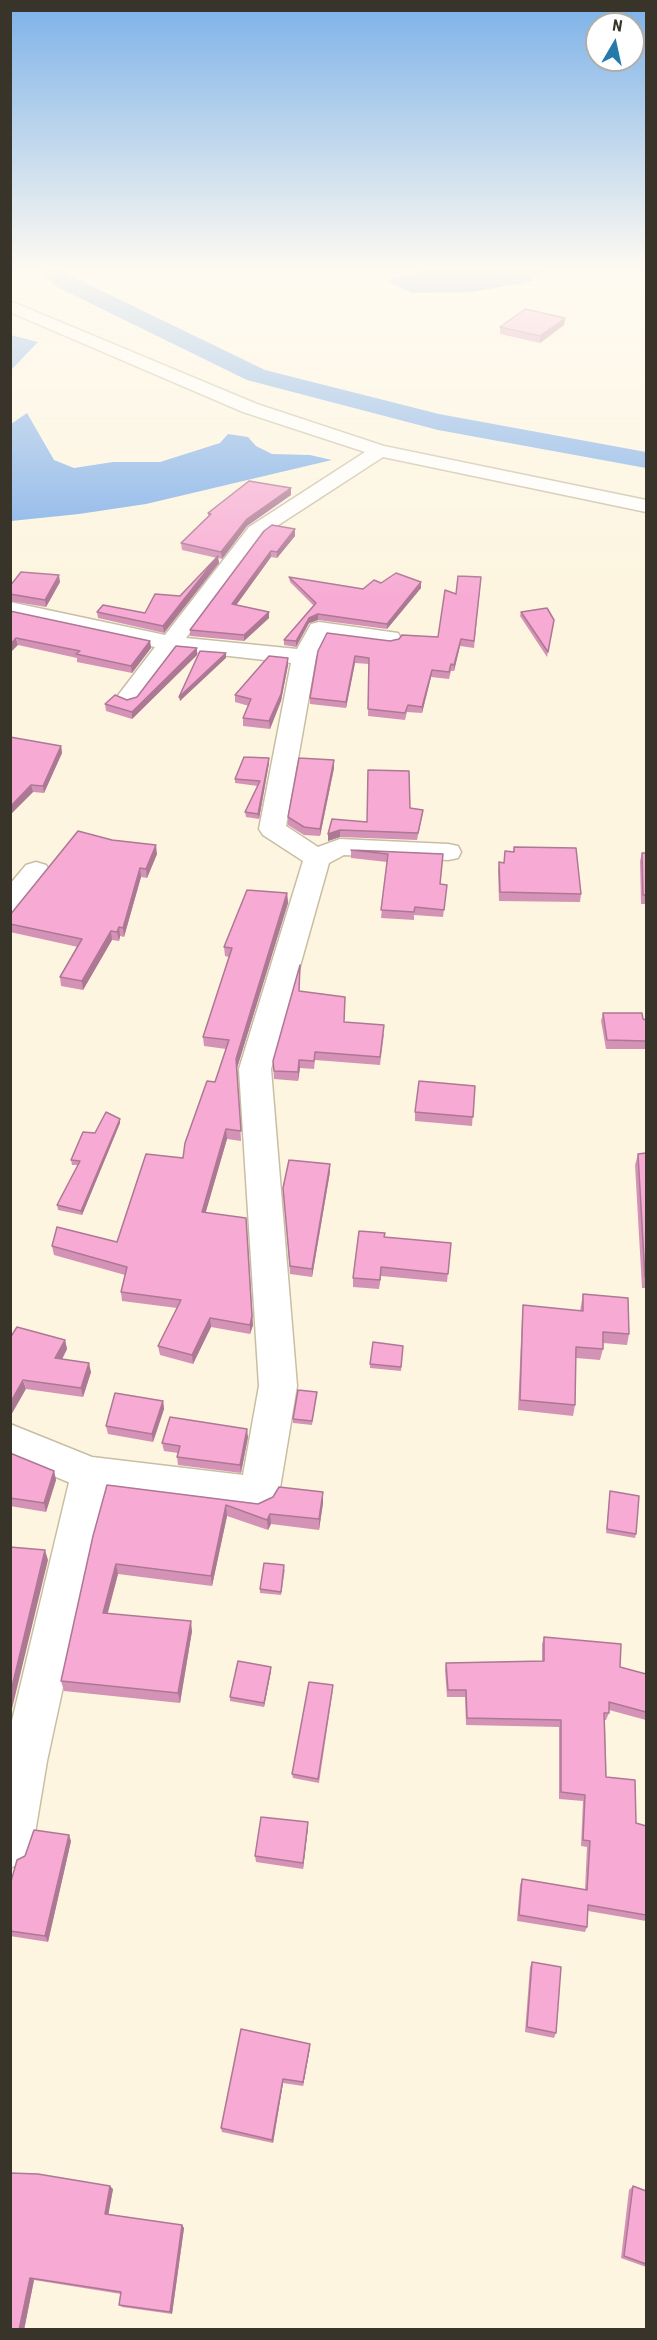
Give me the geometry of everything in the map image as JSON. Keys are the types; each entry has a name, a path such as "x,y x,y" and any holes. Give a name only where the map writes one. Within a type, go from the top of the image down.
{"street":[{"path":"180,378 250,408 380,452 646,506"},
{"path":"128,698 256,531 380,452"},
{"path":"10,609 171,643 303,657"},
{"path":"317,858 272,829 303,657 319,629 390,638"},
{"path":"10,1440 90,1474 259,1494 278,1386 255,1068 317,858 340,847 448,852"},
{"path":"10,903 36,871"},
{"path":"10,1845 25,1761 90,1474"}],"water":[{"path":"27,413 54,460 74,468 113,462 160,462 220,443 228,434 248,437 256,446 272,454 310,455 332,460 146,504 11,521 11,424"}],"building":[{"path":"249,481 291,488 247,519 221,552 181,543 211,514 208,513"},
{"path":"272,525 295,529 277,552 271,551 232,604 269,612 244,635 190,630 264,531"},
{"path":"218,556 163,626 97,612 103,605 145,613 155,594 180,596"},
{"path":"21,572 59,575 45,600 10,594 10,586"},
{"path":"396,573 421,582 387,624 318,614 309,618 296,641 284,640 316,603 289,577 363,589 374,580 381,583"},
{"path":"458,576 481,577 474,641 461,639 454,665 451,664 449,672 432,670 422,707 408,705 405,713 368,709 369,658 355,656 346,702 310,698 318,651 327,633 390,641 399,639 402,635 438,637 445,590 456,594"},
{"path":"547,608 554,620 548,652 521,612"},
{"path":"10,611 150,641 131,666 76,654 80,651 16,638 10,645"},
{"path":"176,646 197,648 132,712 105,704 115,695 127,700 137,697"},
{"path":"200,651 226,653 179,697"},
{"path":"269,656 288,658 281,694 269,721 243,718 251,699 235,695"},
{"path":"10,737 61,746 43,786 31,785 10,807"},
{"path":"244,757 269,758 258,814 245,812 260,781 235,779"},
{"path":"299,758 334,760 320,829 304,827 288,817"},
{"path":"368,770 409,771 410,808 423,810 418,833 340,830 328,834 332,819 367,822"},
{"path":"78,831 112,840 156,845 146,869 140,868 123,928 119,927 117,932 111,931 82,981 60,977 82,939 10,924 10,915"},
{"path":"514,847 576,848 581,894 500,892 499,862 504,863 505,851 514,852"},
{"path":"351,850 443,854 440,884 447,885 444,910 415,907 414,912 381,910 388,854"},
{"path":"642,853 646,853 646,895 643,895"},
{"path":"247,890 287,893 236,1059 241,1131 226,1129 202,1212 246,1218 252,1316 250,1325 210,1318 192,1355 158,1346 181,1300 121,1292 127,1267 52,1246 57,1227 117,1242 146,1154 183,1158 185,1143 207,1081 215,1082 229,1040 203,1037 232,948 224,947"},
{"path":"300,965 299,991 345,997 344,1022 384,1025 380,1057 315,1052 314,1061 299,1060 298,1072 274,1071 273,1061"},
{"path":"603,1013 642,1013 643,1019 646,1020 646,1041 607,1040"},
{"path":"419,1081 475,1086 473,1117 415,1112"},
{"path":"106,1112 120,1119 81,1211 57,1205 80,1161 71,1160 83,1132 95,1133"},
{"path":"646,1153 646,1277 645,1277 638,1154"},
{"path":"289,1160 330,1164 312,1269 290,1266 283,1188"},
{"path":"359,1231 385,1233 384,1237 451,1243 448,1274 381,1267 380,1280 353,1278"},
{"path":"583,1294 628,1298 629,1334 603,1332 603,1349 576,1347 575,1405 520,1400 523,1305 583,1311"},
{"path":"17,1327 65,1340 55,1358 89,1363 81,1388 23,1380 10,1403 10,1338"},
{"path":"373,1342 403,1346 401,1367 370,1364"},
{"path":"298,1390 317,1392 312,1421 293,1419"},
{"path":"115,1393 163,1401 152,1434 106,1426"},
{"path":"170,1417 247,1429 240,1465 177,1457 180,1446 162,1443"},
{"path":"10,1453 54,1471 44,1503 10,1498"},
{"path":"107,1485 258,1504 273,1497 279,1487 323,1492 319,1519 270,1514 267,1520 226,1505 211,1576 116,1564 103,1613 191,1621 178,1693 61,1681 93,1536"},
{"path":"610,1491 639,1496 636,1534 607,1529"},
{"path":"10,1547 45,1550 10,1695"},
{"path":"264,1563 284,1565 281,1592 260,1589"},
{"path":"544,1637 621,1644 620,1667 646,1674 646,1712 609,1702 609,1713 604,1713 606,1777 635,1780 636,1823 646,1826 646,1915 588,1905 587,1927 519,1915 522,1879 587,1890 590,1841 583,1840 585,1795 561,1792 561,1720 467,1718 466,1690 448,1690 446,1663 544,1661"},
{"path":"238,1661 271,1667 264,1703 230,1697"},
{"path":"309,1682 333,1685 318,1779 292,1774"},
{"path":"261,1817 308,1822 303,1863 255,1856"},
{"path":"34,1830 69,1835 45,1936 10,1931 10,1885 17,1860 25,1856"},
{"path":"532,1962 561,1967 556,2033 527,2027"},
{"path":"241,2029 310,2044 303,2082 283,2079 272,2140 221,2128"},
{"path":"10,2173 38,2174 110,2186 105,2214 182,2225 170,2312 119,2305 121,2292 30,2278 19,2330 10,2330"},
{"path":"633,2186 646,2191 646,2264 624,2256"}],"waterway":[{"path":"268,378 438,422 646,460"}]}
